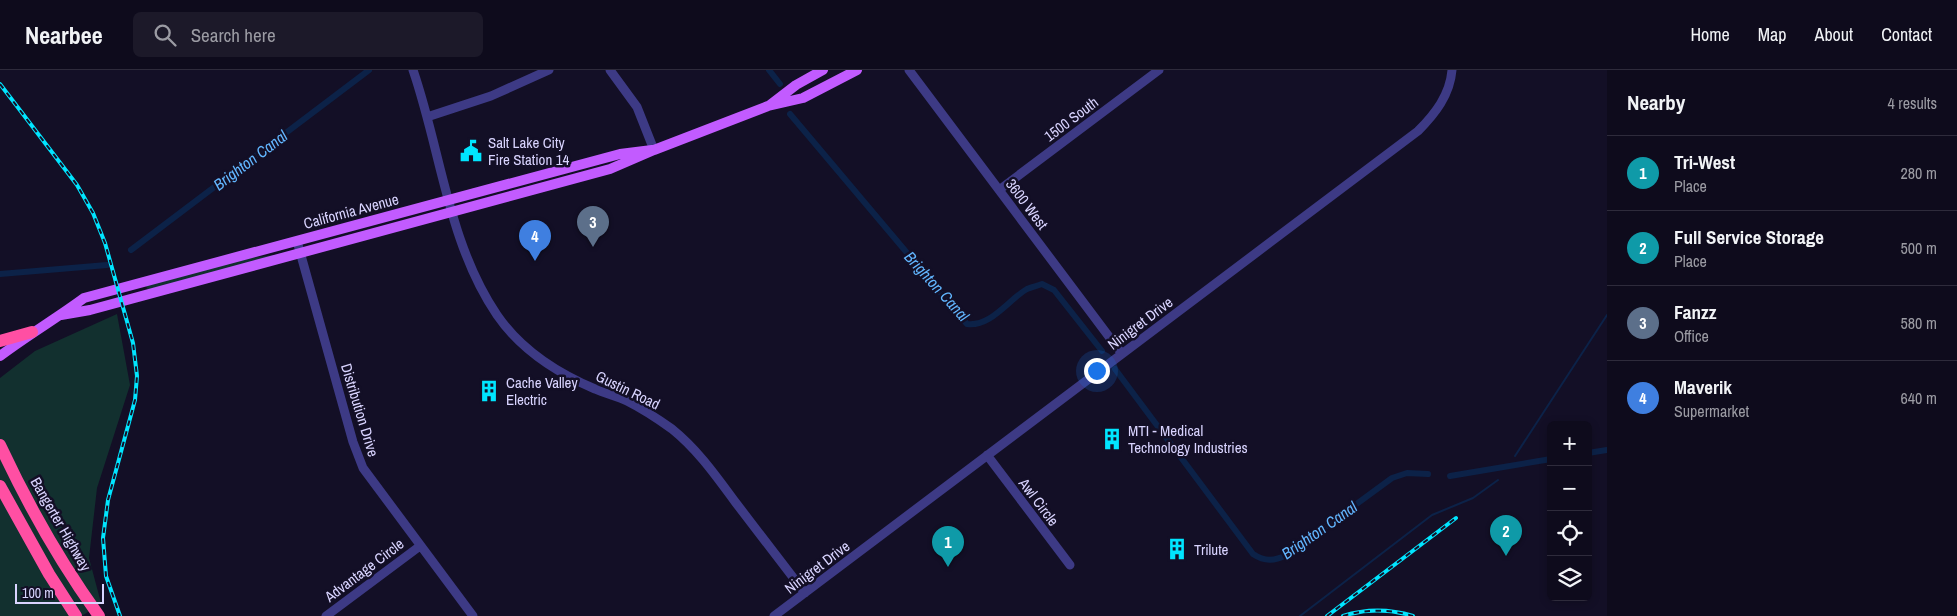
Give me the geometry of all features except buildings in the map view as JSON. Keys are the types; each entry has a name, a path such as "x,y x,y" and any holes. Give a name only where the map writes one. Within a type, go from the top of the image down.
{"highway":[{"path":"0,341 32,332"},
{"name":"Bangerter Highway","path":"0,445 43,530 99,616"},
{"path":"0,486 49,574 76,616"}],"main road":[{"name":"California Avenue","path":"768,106 796,85 823,70"},
{"name":"California Avenue","path":"61,315 90,310 610,170 654,150 768,106 803,98 857,70"},
{"name":"California Avenue","path":"0,356 32,332 61,315 84,298 620,154 654,150"}],"street":[{"name":"Gustin Road","path":"413,70 449,200 471,269 497,315 511,332 536,356 556,370 596,390 638,407 661,421 684,440 707,464 804,593"},
{"path":"427,117 491,96 549,70"},
{"path":"610,70 637,107 654,150"},
{"name":"3600 West","path":"909,70 1122,354"},
{"name":"1500 South","path":"1000,190 1159,70"},
{"name":"Ninigret Drive","path":"774,616 1418,131 1440,105 1449,85 1452,70"},
{"name":"Distribution Drive","path":"297,241 360,461 371,481 473,616"},
{"name":"Awl Circle","path":"987,456 1070,565"},
{"name":"Advantage Circle","path":"326,616 420,546"}],"green space":[{"path":"282,254 148,290 146,286 243,259"},
{"path":"117,314 130,385 97,488 89,558 101,603 82,616 0,616 0,378 35,351"}],"waterway":[{"name":"Brighton Canal","path":"131,250 369,70"},
{"name":"Brighton Canal","path":"769,70 780,84"},
{"name":"Brighton Canal","path":"790,114 967,324 976,324 992,317 1027,289 1042,284 1054,290 1102,351"},
{"name":"Brighton Canal","path":"0,274 107,265"},
{"path":"1515,456 1607,315"},
{"name":"Brighton Canal","path":"1115,369 1253,554 1262,558 1274,559 1287,555 1392,478 1407,473 1428,474"},
{"name":"Brighton Canal","path":"1592,452 1607,450"},
{"name":"Brighton Canal","path":"1450,476 1547,460"},
{"path":"1300,616 1432,515 1473,498 1498,480"}],"railway":[{"path":"0,84 77,185 93,213 105,243 133,343 137,376 135,400 108,500 103,538 106,576 120,616"},
{"path":"1327,616 1456,518"},
{"path":"1343,616 1360,612 1378,611 1413,616"}],"place":[{"name":"Salt Lake City Fire Station 14","path":"471,151"},
{"name":"Fanzz","path":"593,247"},
{"name":"Maverik","path":"535,261"},
{"name":"Cache Valley Electric","path":"489,391"},
{"name":"MTI - Medical Technology Industries","path":"1112,439"},
{"name":"Trilute","path":"1177,549"},
{"name":"Full Service Storage","path":"1506,556"},
{"name":"Tri-West","path":"948,567"}]}
